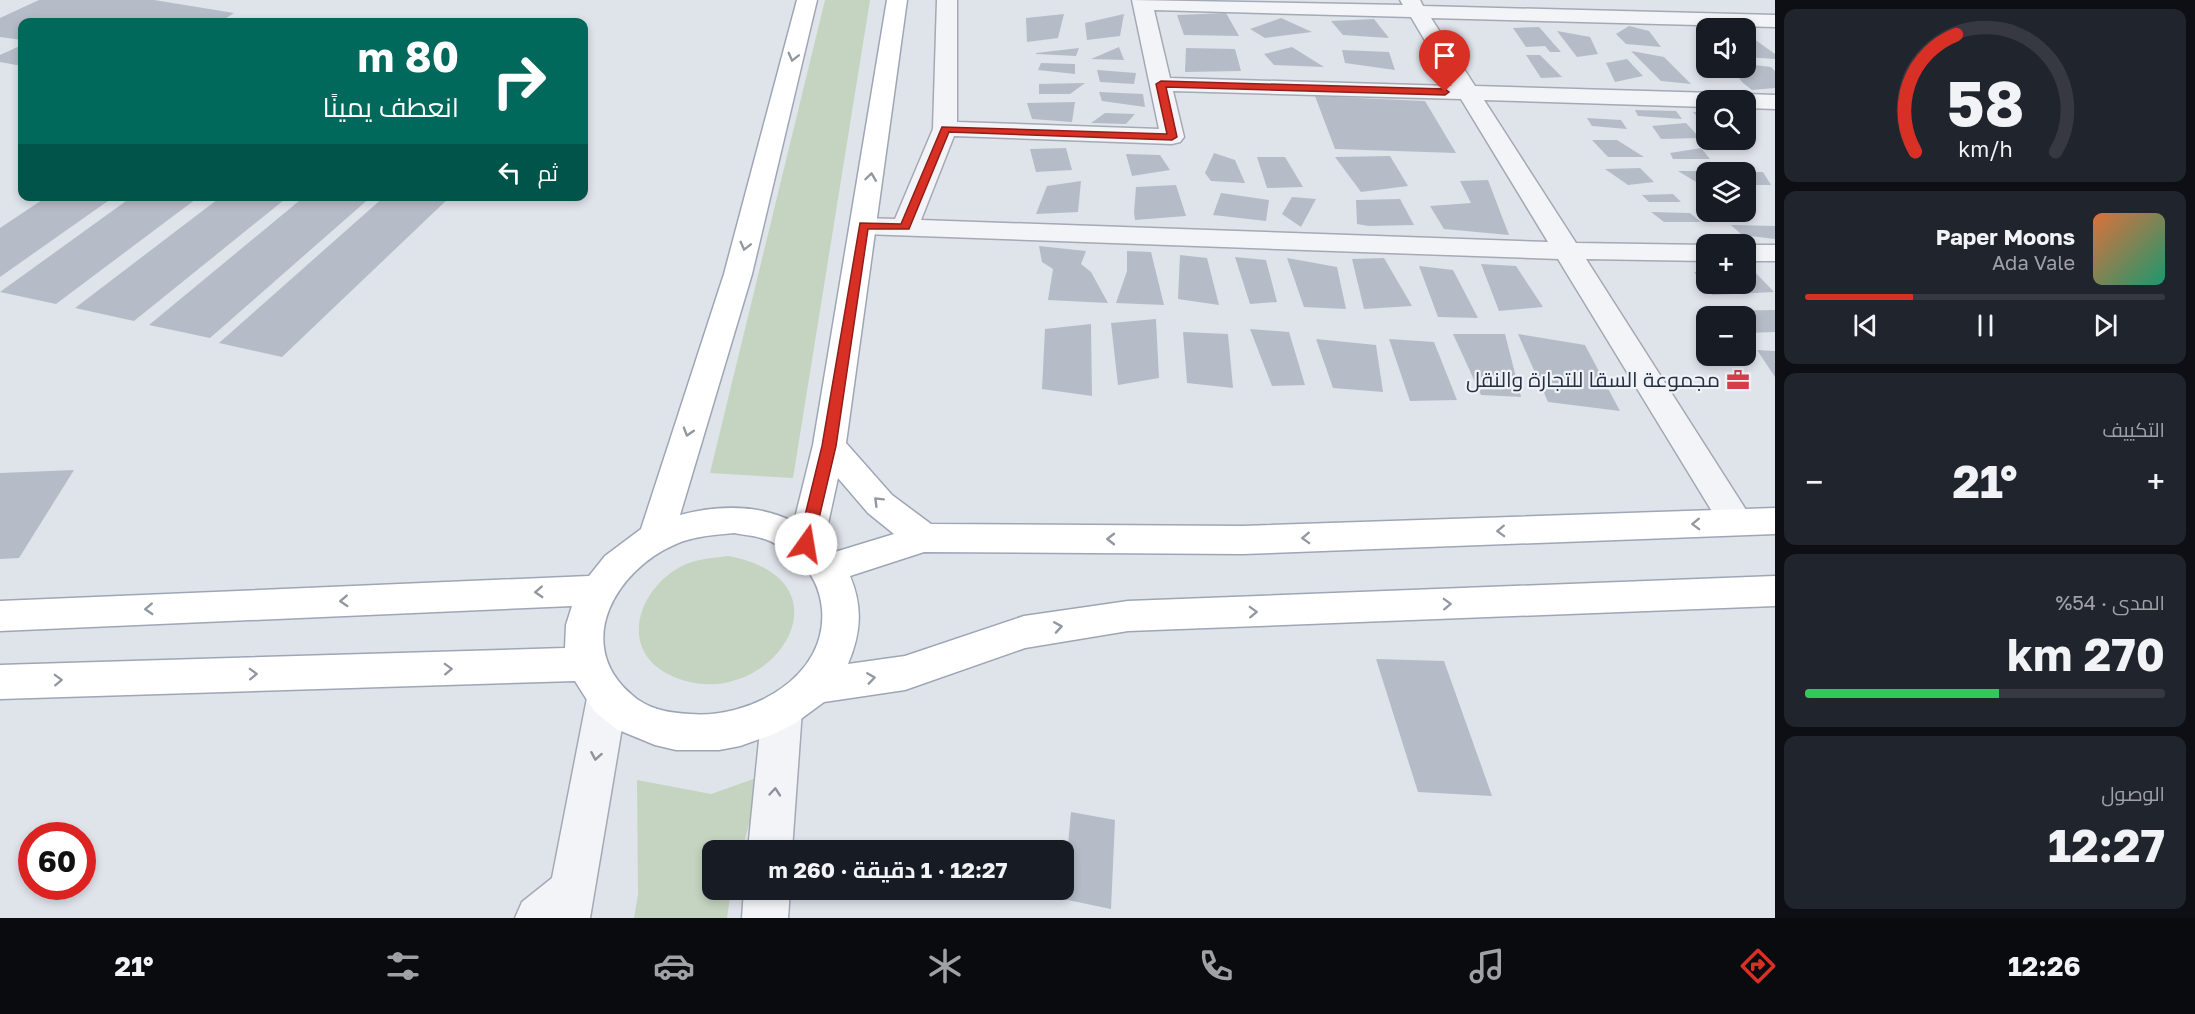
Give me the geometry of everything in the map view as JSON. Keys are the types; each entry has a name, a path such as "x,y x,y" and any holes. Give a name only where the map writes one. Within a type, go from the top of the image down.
{"main road":[{"path":"656,537 738,274 807,0"},
{"path":"817,556 829,446 897,0"},
{"path":"829,446 880,504 924,538"},
{"path":"798,698 833,657 843,625 841,595 817,556 773,527 734,520 694,524 656,537 622,560 597,590 586,614 583,639 597,681 633,719 668,731 706,734 746,727 798,698 905,673 1024,632 1128,616 1775,591"},
{"path":"817,556 924,538 1243,540 1775,521"},
{"path":"0,616 597,590"},
{"path":"0,682 597,681"}],"street":[{"path":"905,227 945,129 947,0"},
{"path":"1732,0 1765,21 1775,39"},
{"path":"945,129 1172,137 1142,2 1414,6 1765,21"},
{"path":"1414,6 1736,522"},
{"path":"1161,84 1696,99"},
{"path":"1756,101 1775,102"},
{"path":"863,226 1567,251 1696,253"},
{"path":"1756,253 1775,253"},
{"path":"538,918 570,904 597,681"},
{"path":"772,840 798,698"},
{"path":"765,918 766,900"}],"green space":[{"path":"825,0 870,0 793,478 710,473"},
{"path":"728,556 768,570 789,592 794,617 785,642 766,664 738,679 705,684 670,675 654,664 644,651 639,636 640,620 645,605 653,590 665,577 680,567 710,558"},
{"path":"762,776 745,840 702,840 702,900 730,900 727,918 634,918 638,895 637,780 711,794"}],"building":[{"path":"39,0 154,0 234,13 226,18 18,18 18,39 0,37 0,18"},
{"path":"1226,13 1239,36 1184,35 1177,15"},
{"path":"1064,14 1058,38 1027,42 1026,18"},
{"path":"1124,14 1120,36 1087,40 1085,23"},
{"path":"1281,18 1312,32 1265,38 1250,29"},
{"path":"1374,19 1389,38 1343,35 1331,21"},
{"path":"1629,26 1649,31 1661,47 1626,44 1616,34"},
{"path":"1539,27 1561,52 1550,52 1545,46 1526,47 1513,28"},
{"path":"1557,31 1590,37 1598,54 1577,57"},
{"path":"1756,40 1775,54 1775,59 1756,58"},
{"path":"18,47 18,65 0,62 0,55"},
{"path":"1119,47 1124,60 1091,59"},
{"path":"1292,47 1324,67 1274,65 1264,54"},
{"path":"1079,48 1076,56 1036,54 1036,53"},
{"path":"1186,48 1235,49 1241,71 1185,72"},
{"path":"1342,50 1389,52 1395,70 1345,63"},
{"path":"1631,51 1664,57 1691,84 1661,81"},
{"path":"1526,55 1540,55 1562,77 1541,78"},
{"path":"1627,59 1643,76 1615,82 1606,63"},
{"path":"1041,63 1075,64 1075,74 1038,70"},
{"path":"1756,65 1771,67 1775,71 1775,88 1752,90 1739,78 1756,78"},
{"path":"1097,70 1136,73 1134,84 1100,82"},
{"path":"1085,83 1070,94 1039,94 1039,84"},
{"path":"1099,92 1143,94 1145,107 1102,101"},
{"path":"1315,96 1425,101 1456,153 1335,149"},
{"path":"1075,102 1072,122 1032,119 1027,103"},
{"path":"1635,110 1676,111 1682,119 1638,116"},
{"path":"1105,113 1135,114 1126,124 1091,123"},
{"path":"1587,118 1621,120 1627,129 1592,126"},
{"path":"1686,123 1696,134 1696,138 1661,139 1652,126"},
{"path":"1592,140 1617,140 1644,157 1608,157"},
{"path":"1066,148 1072,170 1036,172 1030,149"},
{"path":"1696,149 1703,150 1710,159 1673,159 1670,153"},
{"path":"1214,153 1235,160 1245,183 1211,181 1205,173"},
{"path":"1126,154 1160,155 1170,170 1132,176"},
{"path":"1390,156 1408,186 1361,192 1335,157"},
{"path":"1257,157 1285,157 1303,187 1267,188"},
{"path":"1640,168 1654,182 1628,185 1605,169"},
{"path":"1678,171 1696,171 1696,182"},
{"path":"1756,172 1763,172 1771,185 1756,185"},
{"path":"1488,180 1509,235 1444,229 1430,206 1471,203 1460,181"},
{"path":"1081,181 1078,212 1036,214 1047,186"},
{"path":"1176,185 1186,216 1135,220 1136,187"},
{"path":"1221,193 1269,200 1266,221 1213,215"},
{"path":"1673,194 1681,202 1649,202 1642,195"},
{"path":"1292,197 1316,199 1301,227 1282,214"},
{"path":"1400,199 1414,225 1357,224 1356,200"},
{"path":"40,201 108,201 0,277 0,228"},
{"path":"126,201 193,201 56,304 0,292"},
{"path":"215,201 283,201 134,321 75,308"},
{"path":"299,201 366,201 210,338 149,325"},
{"path":"379,201 446,201 282,357 219,343"},
{"path":"1651,212 1690,213 1696,218 1696,222 1664,222"},
{"path":"1731,225 1775,226 1775,239 1756,237 1756,234 1741,234"},
{"path":"1039,246 1086,251 1081,264 1091,272 1108,303 1048,300 1053,269 1042,262"},
{"path":"1127,251 1151,252 1164,305 1116,303 1127,271"},
{"path":"1180,255 1207,258 1219,305 1178,299"},
{"path":"1235,257 1266,260 1277,302 1250,304"},
{"path":"1287,258 1337,267 1346,309 1304,307"},
{"path":"1384,258 1412,306 1364,309 1352,259"},
{"path":"1481,264 1516,266 1543,307 1499,311"},
{"path":"1419,266 1453,270 1478,318 1438,317"},
{"path":"1756,273 1774,292 1756,293"},
{"path":"1756,310 1775,310 1775,332 1756,333"},
{"path":"1156,319 1159,378 1118,385 1111,323"},
{"path":"1091,324 1092,396 1042,389 1045,329"},
{"path":"1250,329 1289,332 1305,385 1272,386"},
{"path":"1183,332 1228,334 1233,388 1187,383"},
{"path":"1453,334 1505,334 1521,397 1481,395"},
{"path":"1518,334 1585,345 1620,411 1548,402"},
{"path":"1316,339 1376,345 1383,392 1333,388"},
{"path":"1389,339 1434,342 1457,400 1410,401"},
{"path":"1757,350 1775,351 1775,377"},
{"path":"74,470 19,558 0,559 0,473"},
{"path":"1376,659 1444,661 1492,796 1418,792"},
{"path":"1071,812 1115,820 1111,909 1068,900 1074,900 1074,840 1068,840"}],"place":[{"name":"مجموعة السقا للتجارة والنقل","path":"1738,380"}],"route":[{"path":"806,544 829,446 863,226 905,227 945,129 1172,137 1161,84 1445,92"}]}
